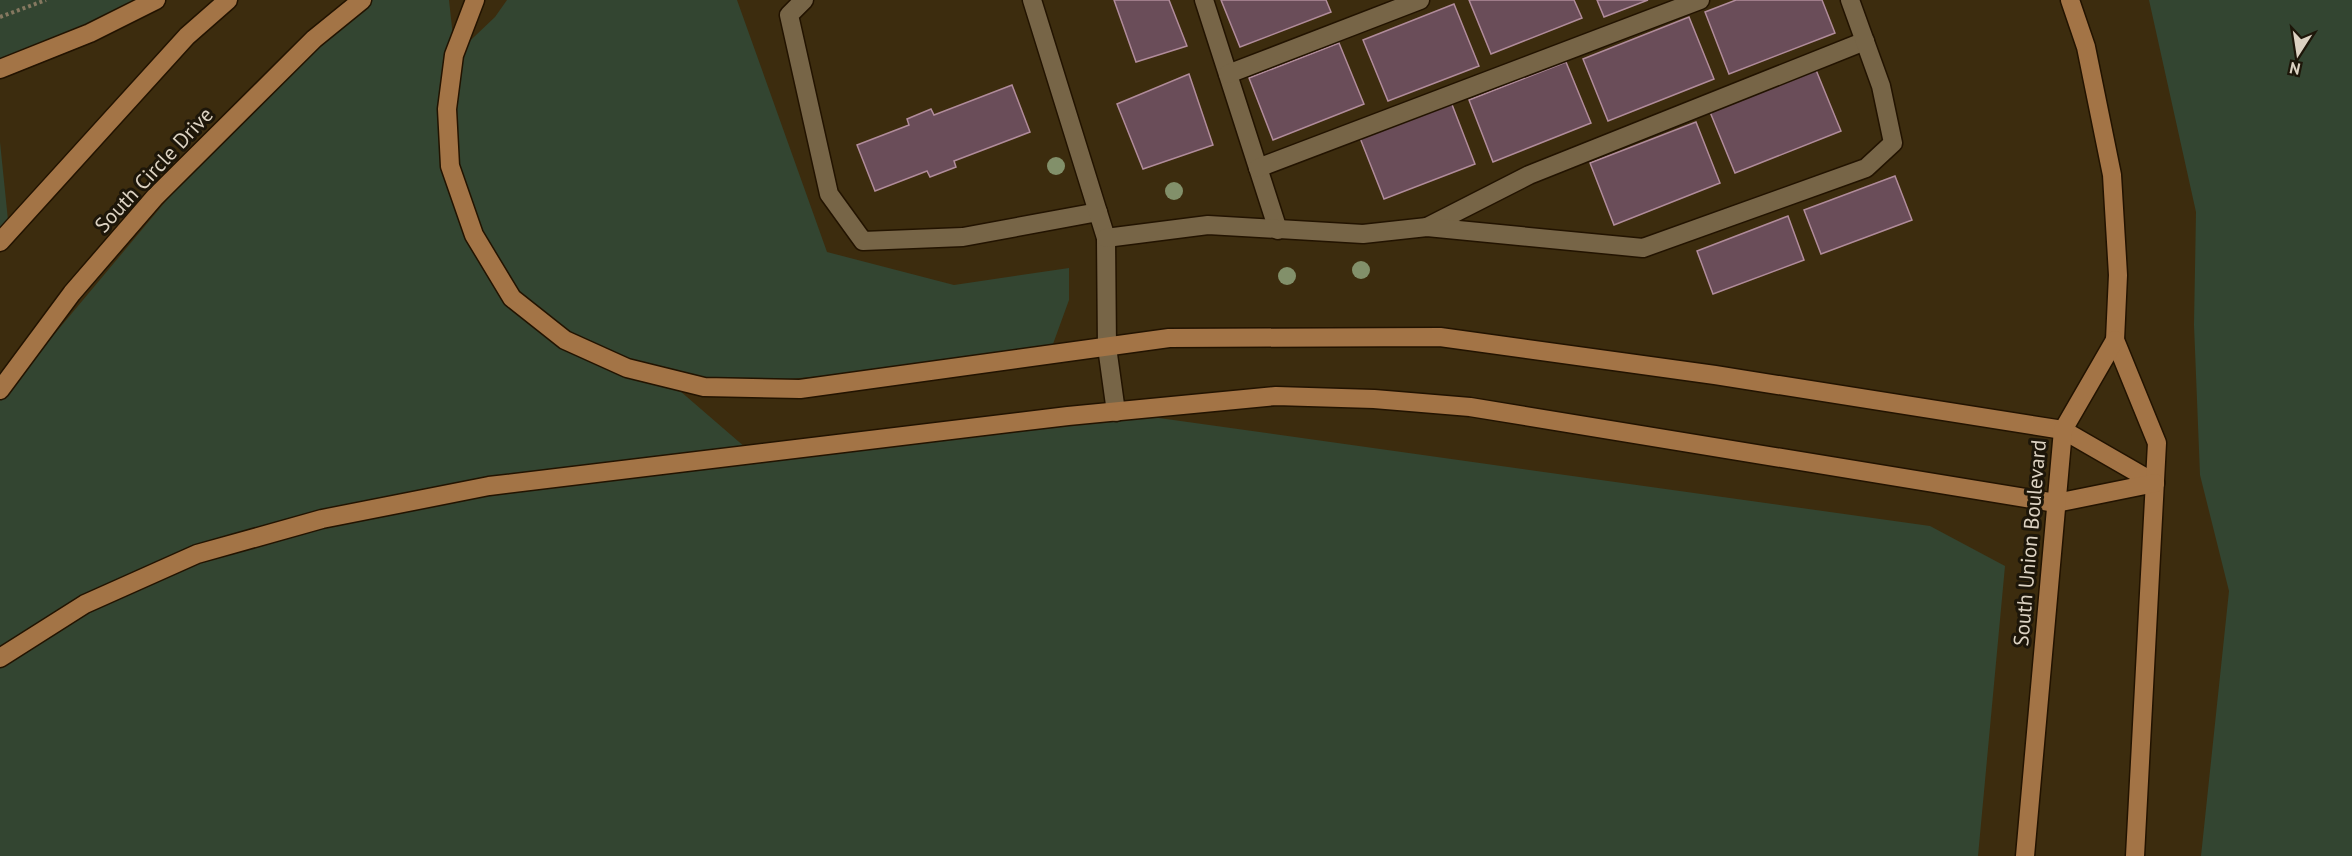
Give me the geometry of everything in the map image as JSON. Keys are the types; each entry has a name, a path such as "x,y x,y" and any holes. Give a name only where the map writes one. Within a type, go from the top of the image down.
{"main road":[{"path":"0,69 90,33 156,0"},
{"path":"0,242 187,36 228,0"},
{"name":"South Circle Drive","path":"0,390 72,293 155,197 314,39 362,0"},
{"path":"475,0 454,55 447,109 450,166 474,235 512,298 565,340 627,369 704,387 800,389 1168,338 1440,337 1715,375 2063,430 2155,483"},
{"path":"2070,0 2086,47 2112,174 2118,275 2115,340 2157,443 2135,856"},
{"name":"South Union Boulevard","path":"2025,856 2063,430 2115,340"},
{"path":"0,658 85,604 197,554 322,519 489,486 1116,412 1276,396 1374,399 1458,406 2056,503 2155,483"}],"lane":[{"path":"804,0 789,15 829,194 863,241 963,237 1098,212"},
{"path":"1032,0 1106,238 1107,347 1116,412"},
{"path":"1204,0 1278,230"},
{"path":"1228,74 1420,0"},
{"path":"1258,168 1700,0"},
{"path":"1106,238 1208,225 1363,234 1427,227 1643,248 1866,168 1893,144 1881,86 1850,0"},
{"path":"1427,227 1529,175 1865,41"}],"path":[{"path":"0,17 46,0"}],"green space":[{"path":"0,0 144,0 0,69"},
{"path":"368,0 449,0 455,55 495,17 507,0 737,0 827,252 954,285 1069,268 1069,300 1049,355 704,387 665,378 753,454 1116,412 1930,526 2005,566 1978,856 0,856 0,399 238,115"},
{"path":"2149,0 2352,0 2352,856 2201,856 2229,591 2200,475 2194,325 2196,212"},
{"path":"0,142 9,230 0,242"}],"building":[{"path":"1114,0 1169,0 1187,46 1136,62"},
{"path":"1221,0 1326,0 1331,12 1240,47"},
{"path":"1469,0 1574,0 1582,18 1491,54"},
{"path":"1597,0 1648,0 1604,17"},
{"path":"1736,0 1822,0 1835,33 1729,74 1705,12"},
{"path":"1454,4 1479,66 1388,101 1363,40"},
{"path":"1689,17 1714,79 1608,121 1583,59"},
{"path":"1339,43 1364,104 1273,140 1249,78"},
{"path":"1566,62 1591,123 1493,162 1469,100"},
{"path":"1816,70 1841,131 1735,173 1710,112"},
{"path":"1189,74 1213,145 1143,169 1117,104"},
{"path":"1012,85 1030,132 954,161 956,167 930,177 927,171 875,191 857,145 909,125 907,119 931,109 934,115"},
{"path":"1451,102 1475,164 1384,199 1360,138"},
{"path":"1696,122 1720,183 1614,225 1590,163"},
{"path":"1895,176 1912,220 1821,254 1804,210"},
{"path":"1788,216 1804,260 1713,294 1697,251"}]}
